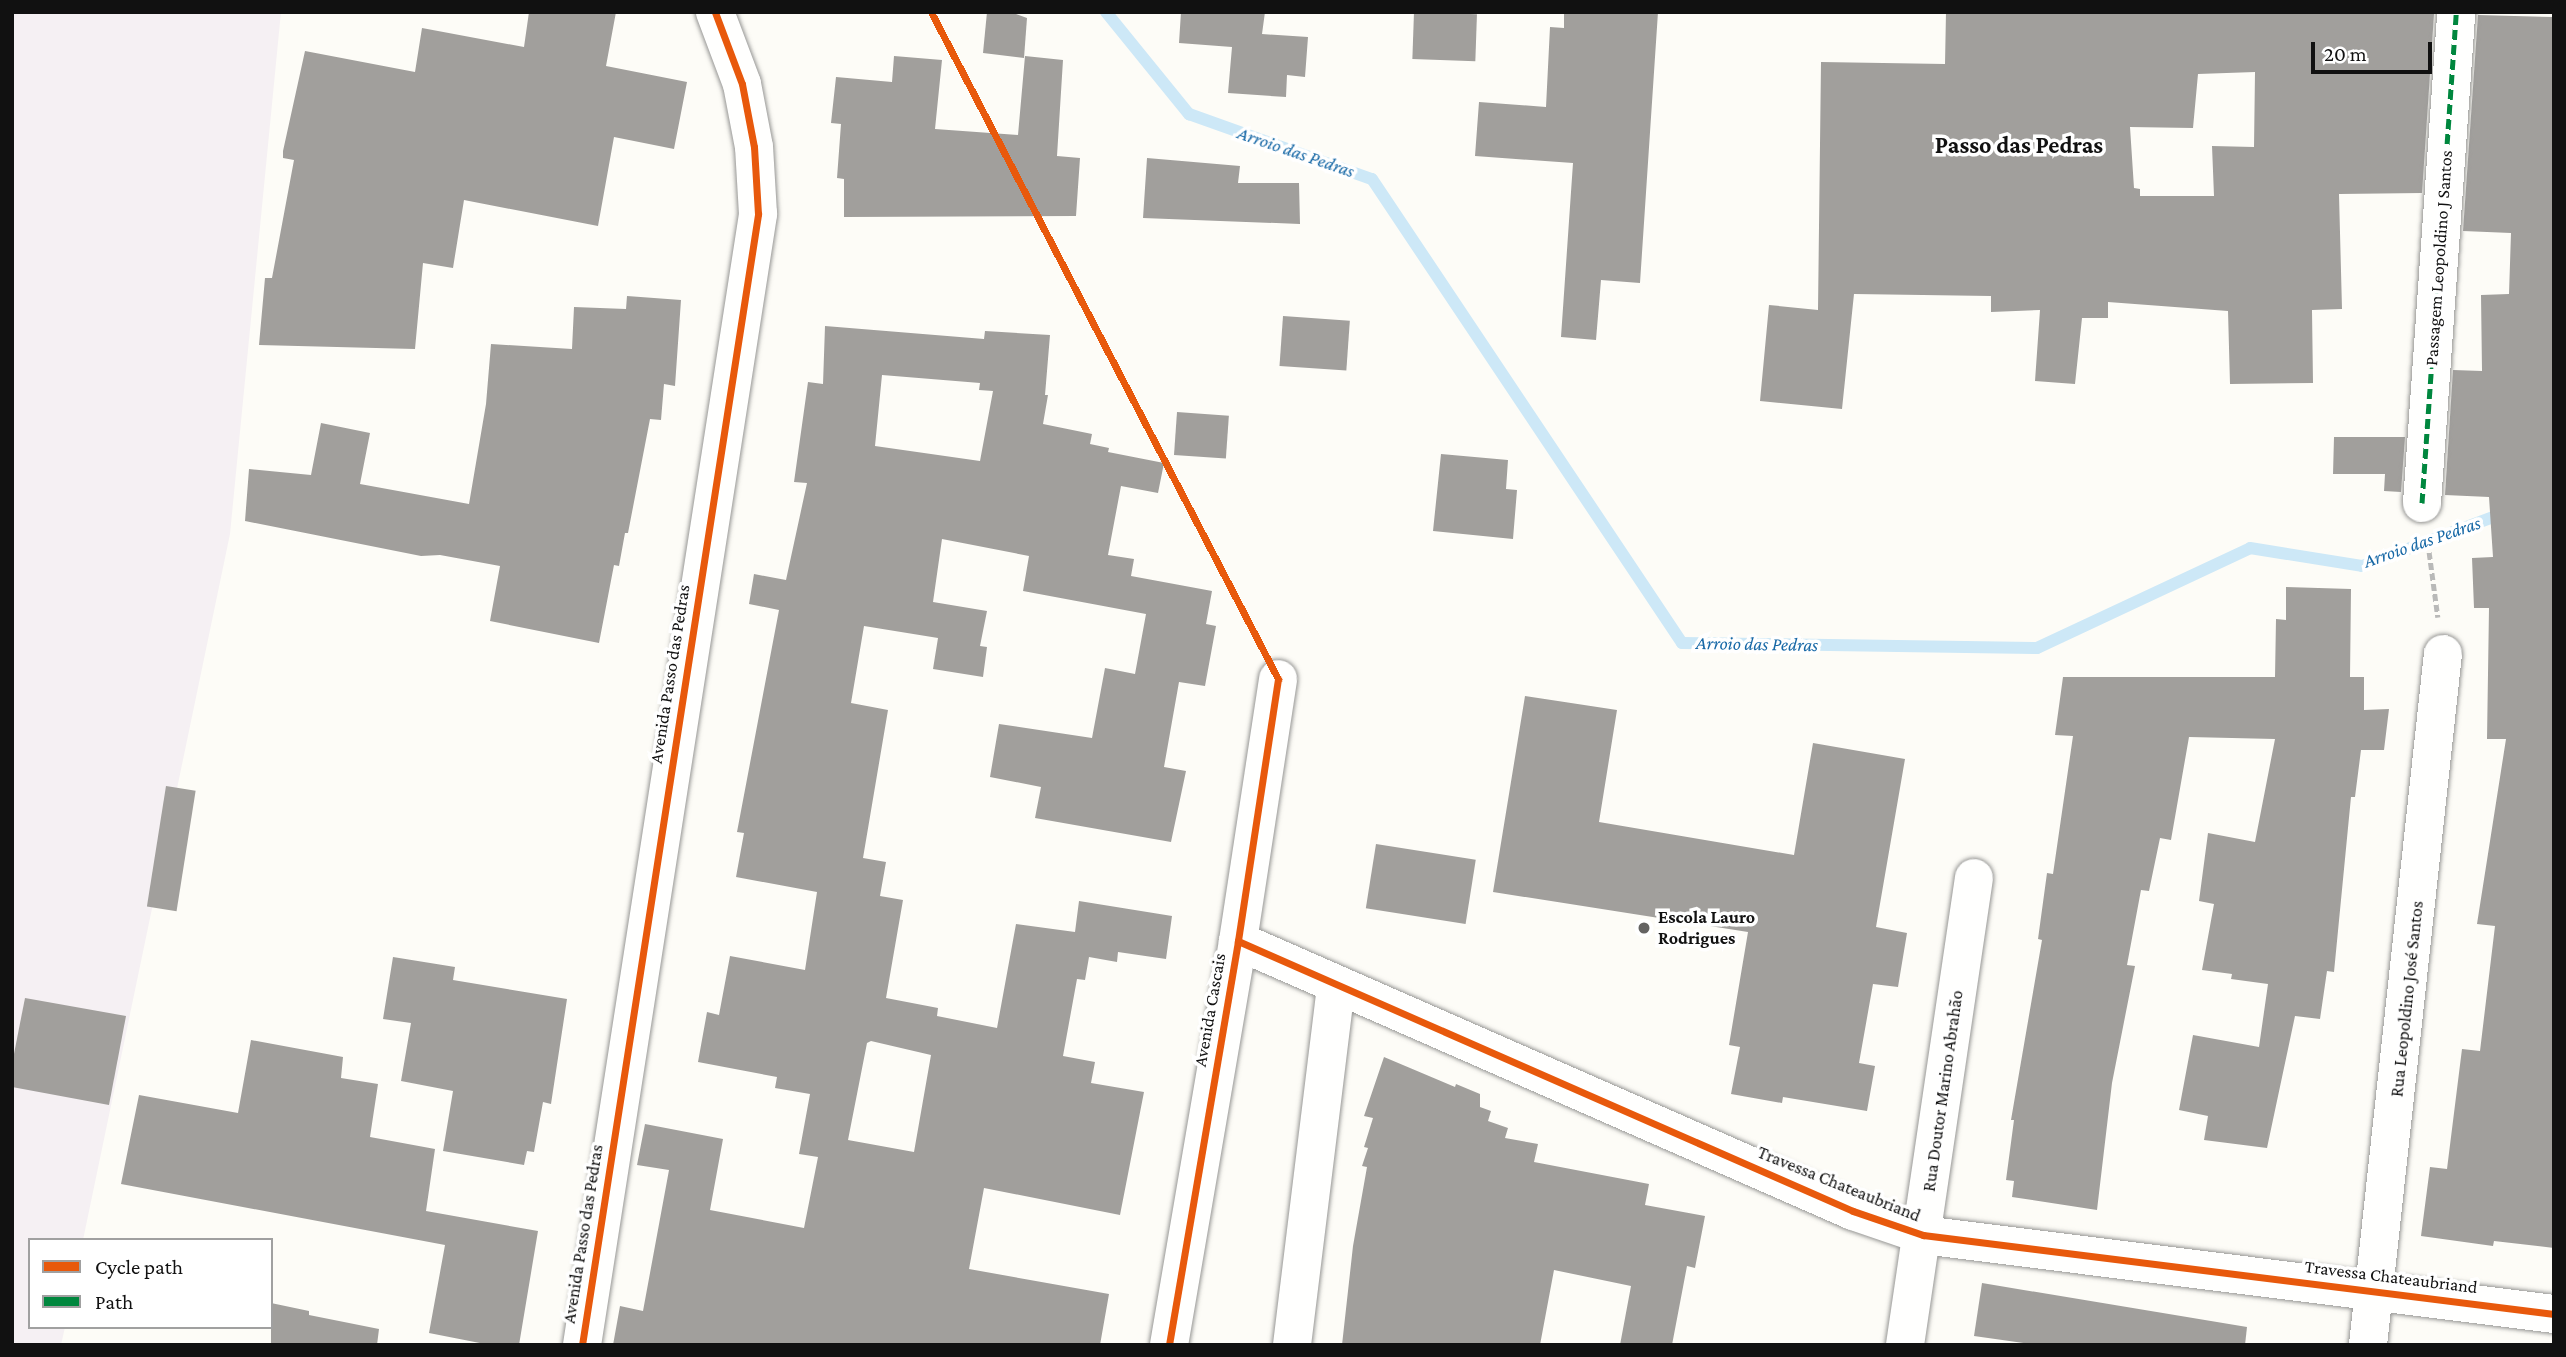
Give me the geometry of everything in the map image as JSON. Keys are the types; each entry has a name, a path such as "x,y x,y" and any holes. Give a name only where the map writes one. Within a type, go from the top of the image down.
{"street":[{"name":"Avenida Passo das Pedras","path":"582,1345 758,214 754,147 742,84 715,12"},
{"name":"Passagem Leopoldino J Santos","path":"2422,503 2456,12"},
{"name":"Rua Leopoldino José Santos","path":"2368,1345 2376,1291 2443,654"},
{"name":"Avenida Cascais","path":"1169,1345 1238,941 1278,679"},
{"name":"Rua Doutor Marino Abrahão","path":"1905,1345 1974,878"},
{"name":"Travessa Chateaubriand","path":"1238,941 1853,1211 1923,1235 2554,1314"},
{"path":"1292,1345 1336,985"}],"shaded area":[{"path":"12,12 281,12 230,534 83,1238 28,1238 28,1329 65,1329 61,1345 12,1345"}],"building":[{"path":"529,12 616,12 606,66 687,82 674,149 614,137 598,226 464,200 453,268 423,263 415,349 259,345 265,278 272,278 294,160 283,158 283,151 305,51 415,72 422,28 524,47"},
{"path":"987,12 1011,12 1027,18 1024,58 983,53"},
{"path":"1181,12 1265,12 1262,34 1308,37 1305,77 1287,75 1286,97 1228,93 1232,47 1179,43"},
{"path":"1414,12 1477,14 1475,61 1412,59"},
{"path":"1564,12 1658,12 1640,283 1601,280 1596,340 1561,337 1573,163 1475,156 1479,102 1546,107 1550,27 1564,28"},
{"path":"1946,12 2434,14 2422,193 2339,194 2342,309 2312,310 2313,383 2230,384 2228,311 2108,302 2108,318 2082,318 2075,384 2035,381 2040,310 1991,312 1991,296 1854,294 1842,409 1760,401 1769,305 1818,310 1821,62 1945,64","holes":["2255,72 2254,147 2212,146 2214,196 2140,196 2140,189 2134,188 2130,127 2193,128 2198,74"]},
{"path":"2478,15 2554,17 2554,1248 2494,1241 2493,1246 2421,1236 2430,1167 2447,1169 2462,1049 2480,1051 2495,926 2477,924 2506,739 2487,739 2489,608 2474,608 2472,558 2493,557 2489,497 2445,495 2453,370 2482,371 2481,295 2509,294 2511,233 2463,231"},
{"path":"894,56 942,60 935,129 1018,135 1025,56 1063,60 1057,156 1080,158 1076,216 844,217 844,179 837,178 841,124 831,123 836,77 892,82"},
{"path":"1147,158 1240,166 1238,183 1299,183 1300,224 1143,218"},
{"path":"627,296 681,300 675,386 664,384 661,420 650,419 628,533 625,533 619,566 614,565 599,643 490,621 500,566 440,555 421,556 245,521 249,469 311,475 321,423 370,433 360,484 469,504 486,404 491,344 572,349 574,307 626,309"},
{"path":"1283,316 1350,321 1346,371 1280,366"},
{"path":"825,326 984,339 985,331 1050,335 1045,395 1048,395 1043,424 1092,434 1090,444 1109,448 1108,452 1164,463 1158,493 1121,486 1108,555 1134,559 1131,576 1212,591 1206,624 1216,626 1205,686 1179,682 1164,767 1186,771 1171,842 1035,818 1041,787 990,777 999,724 1092,738 1105,668 1135,674 1146,614 1023,591 1029,556 942,539 933,602 987,611 980,646 987,647 983,677 933,669 938,638 864,626 851,703 888,710 863,858 886,862 880,896 903,900 886,998 938,1008 937,1016 997,1028 1016,924 1075,932 1079,901 1172,916 1166,959 1118,952 1117,962 1089,957 1085,980 1077,979 1063,1056 1095,1062 1091,1083 1144,1092 1120,1215 984,1188 969,1269 1109,1294 1100,1345 613,1345 620,1306 643,1311 669,1170 637,1165 645,1124 723,1139 710,1210 804,1228 818,1157 799,1154 810,1094 775,1088 777,1077 698,1062 707,1012 719,1015 730,956 805,970 817,892 736,877 744,833 737,832 779,610 749,604 754,574 786,580 807,483 794,482 808,382 823,384","holes":["882,375 980,383 979,390 993,391 980,461 875,446","871,1041 931,1055 914,1152 848,1140 867,1043"]},
{"path":"1177,412 1229,416 1226,459 1174,455"},
{"path":"2334,437 2405,437 2401,492 2384,491 2385,474 2333,474"},
{"path":"1441,454 1508,460 1506,489 1517,490 1513,539 1433,531"},
{"path":"2286,587 2351,589 2350,677 2364,677 2364,710 2389,709 2384,750 2361,750 2355,797 2351,797 2334,972 2327,971 2320,1019 2295,1016 2267,1148 2204,1140 2208,1116 2179,1110 2193,1035 2259,1047 2268,984 2231,979 2232,974 2202,970 2214,904 2199,901 2208,833 2255,842 2275,739 2189,737 2171,840 2160,838 2149,891 2141,890 2127,965 2135,966 2112,1083 2097,1210 2012,1197 2014,1181 2006,1180 2014,1120 2011,1120 2042,940 2038,939 2047,873 2053,874 2073,736 2055,735 2063,677 2275,677 2276,619 2286,620"},
{"path":"1525,696 1617,710 1599,822 1794,855 1813,743 1905,759 1876,927 1907,933 1898,987 1873,984 1859,1063 1875,1066 1867,1111 1783,1097 1782,1103 1731,1094 1740,1047 1729,1045 1748,932 1493,892"},
{"path":"166,786 196,791 177,911 147,906"},
{"path":"1376,844 1476,860 1466,924 1366,908"},
{"path":"393,957 455,967 453,980 567,999 551,1104 543,1102 534,1152 527,1151 524,1165 443,1151 453,1091 401,1081 411,1023 383,1019"},
{"path":"25,998 126,1016 109,1105 12,1087 12,1064"},
{"path":"251,1040 343,1057 341,1078 378,1084 370,1137 435,1149 426,1211 538,1231 519,1345 490,1345 429,1333 445,1245 121,1184 139,1095 238,1113"},
{"path":"1384,1057 1455,1087 1456,1084 1480,1094 1480,1107 1491,1111 1488,1121 1508,1128 1505,1138 1538,1144 1534,1162 1649,1184 1645,1205 1705,1216 1695,1268 1687,1266 1672,1345 1620,1345 1631,1286 1554,1270 1540,1345 1342,1345 1353,1246 1367,1167 1362,1166 1368,1148 1364,1147 1373,1118 1364,1116"},
{"path":"1982,1283 2247,1327 2245,1345 2037,1345 1974,1336"},
{"path":"273,1303 309,1311 309,1315 379,1329 377,1345 271,1345"}],"waterway":[{"name":"Arroio das Pedras","path":"1106,12 1189,114 1372,179 1682,643 2037,648 2250,548 2362,566 2504,513"}],"marked path":[{"path":"2422,503 2456,12"}],"cycle path":[{"path":"582,1345 758,214 754,147 742,84 715,12"},
{"path":"931,12 1278,679 1238,941 1169,1345"},
{"path":"1238,941 1853,1211 1923,1235 2554,1314"}],"place":[{"name":"Escola Lauro Rodrigues","path":"1644,928"}],"district":[{"name":"Passo das Pedras","path":"2019,145"}]}
